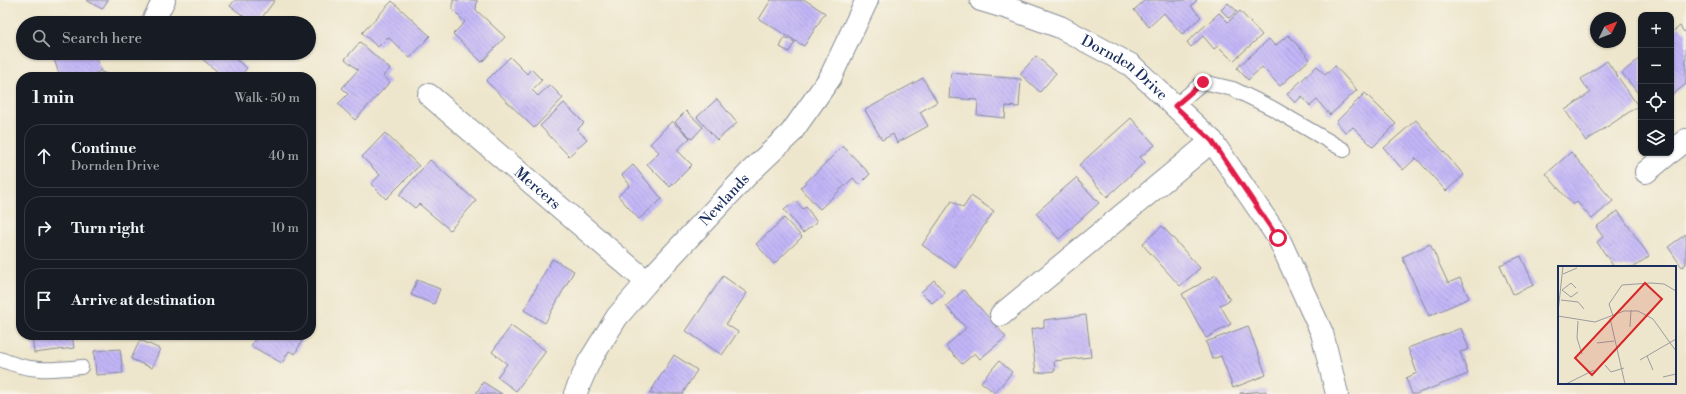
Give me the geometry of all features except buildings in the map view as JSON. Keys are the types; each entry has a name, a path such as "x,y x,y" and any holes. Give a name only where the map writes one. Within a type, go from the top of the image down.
{"street":[{"path":"156,16 164,0"},
{"name":"Newlands","path":"575,394 589,362 617,317 647,282 751,171 791,133 830,78 867,0"},
{"name":"Dornden Drive","path":"981,0 1060,27 1131,65 1212,141 1278,238 1322,333 1337,394"},
{"name":"Mercers","path":"429,95 647,282"},
{"path":"1674,149 1686,140"},
{"path":"1001,315 1212,141"},
{"path":"1646,172 1665,156"}],"lane":[{"path":"1175,106 1203,82 1233,89 1272,108 1344,150"},
{"path":"0,359 15,365 34,369 81,367"}],"route":[{"path":"1203,82 1175,106 1212,141 1278,238"}]}
